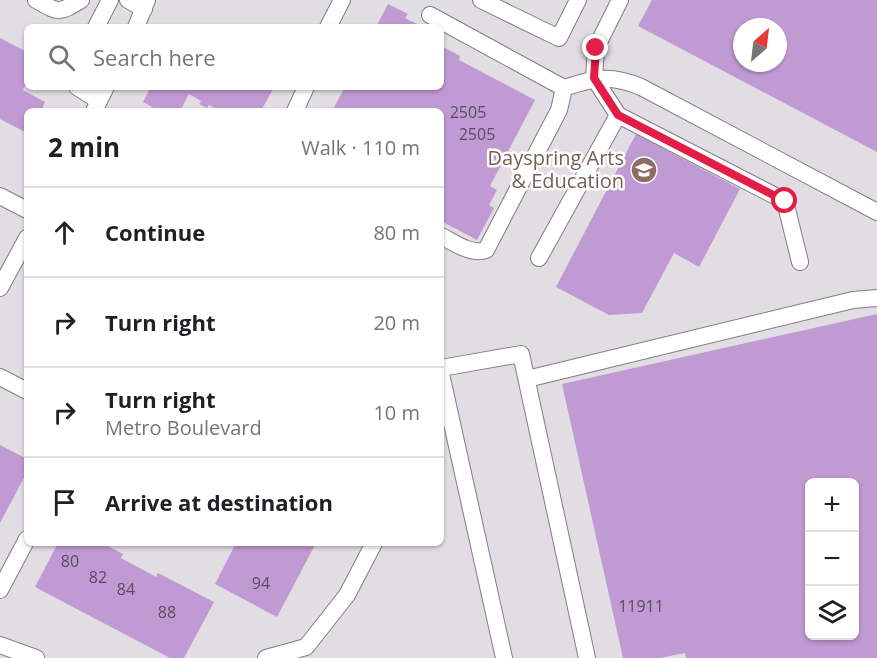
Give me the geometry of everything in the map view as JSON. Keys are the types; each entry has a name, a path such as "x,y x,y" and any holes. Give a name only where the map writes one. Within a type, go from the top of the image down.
{"street":[{"path":"36,0 59,11 81,0"},
{"path":"98,24 110,0"},
{"path":"128,0 145,5 137,24"},
{"path":"330,24 342,0"},
{"path":"481,0 559,38 578,0"},
{"path":"620,0 596,48 594,78 618,115 785,201 800,262"},
{"path":"430,15 564,88 594,78 626,80 877,212"},
{"path":"444,237 471,250 479,252 486,250 559,110 564,88"},
{"path":"80,90 98,104"},
{"path":"296,108 305,90"},
{"path":"539,258 618,115"},
{"path":"0,196 24,208"},
{"path":"0,288 24,244"},
{"path":"527,379 853,300 877,298"},
{"path":"444,367 521,354 587,658"},
{"path":"0,377 24,389"},
{"path":"444,388 504,658"},
{"path":"0,590 24,544"},
{"path":"266,658 306,647 347,595 372,546"},
{"path":"0,645 36,658"}],"building":[{"path":"652,0 877,0 877,152 638,26"},
{"path":"388,4 408,14 405,18 417,24 378,24"},
{"path":"0,38 24,50 23,90 45,102 42,108 24,108 24,131 0,119"},
{"path":"444,48 460,56 459,60 535,100 490,186 497,190 489,205 494,208 477,240 444,223 444,108 334,108 343,90 444,90"},
{"path":"149,90 272,90 263,108 214,108 209,105 207,108 199,104 201,101 189,94 182,108 154,108 143,102"},
{"path":"636,134 740,189 699,267 674,253 642,313 609,315 556,287"},
{"path":"877,314 877,658 686,658 685,653 660,658 623,658 562,384"},
{"path":"0,445 24,457 24,478 0,523"},
{"path":"56,546 108,546 123,554 121,558 156,577 158,573 214,602 184,658 170,658 35,587"},
{"path":"234,546 314,546 277,617 215,584"}],"place":[{"name":"Dayspring Arts & Education","path":"644,170"}],"route":[{"path":"596,48 594,78 618,115 785,201"}]}
